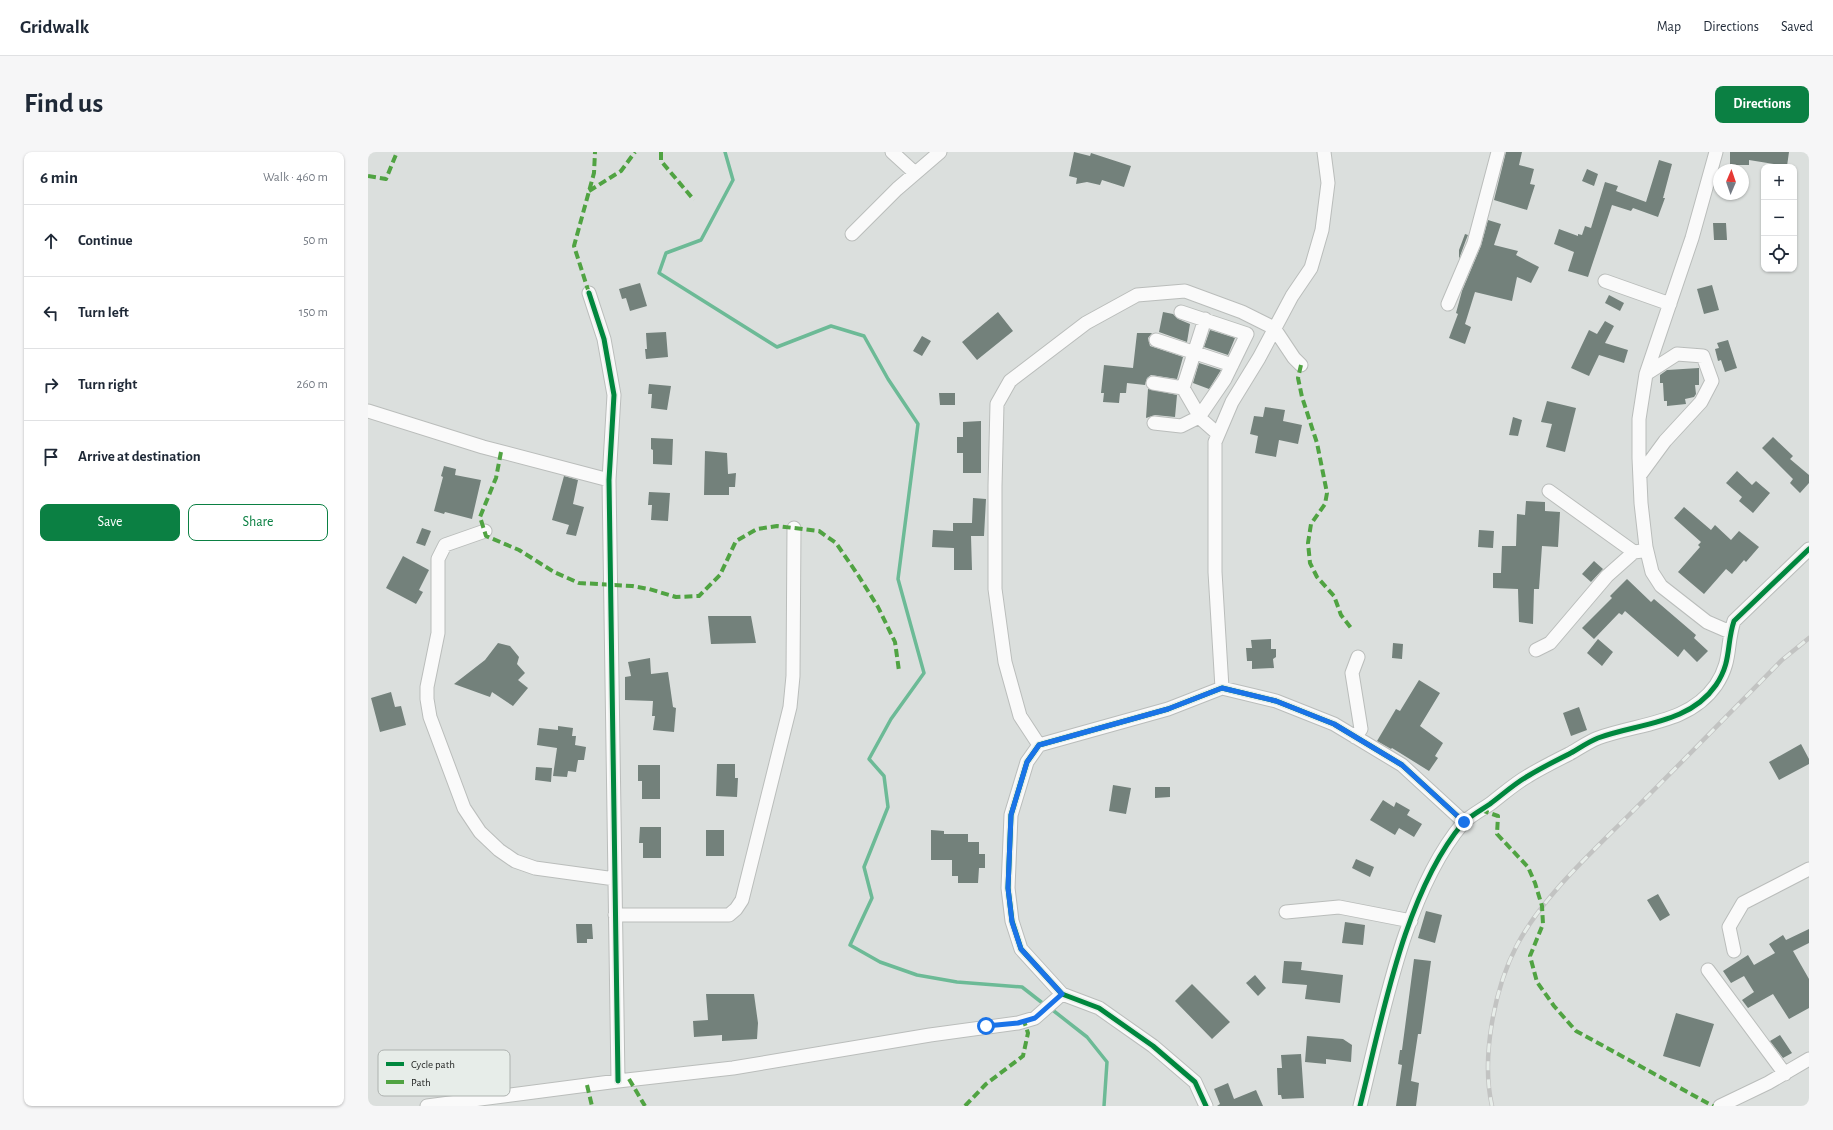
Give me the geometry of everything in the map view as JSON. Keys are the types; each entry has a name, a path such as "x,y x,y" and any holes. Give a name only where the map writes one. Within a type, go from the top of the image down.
{"street":[{"path":"892,152 915,173"},
{"path":"852,234 915,173 940,152"},
{"path":"1222,688 1215,572 1214,442 1232,402 1259,358 1292,296 1310,268 1322,230 1328,183 1324,152"},
{"path":"1448,304 1474,243 1498,152"},
{"path":"1641,552 1639,418 1646,374 1692,238 1716,152"},
{"path":"1605,281 1670,304"},
{"path":"1039,745 1020,716 1005,662 995,589 997,404 1010,381 1086,323 1137,295 1185,291 1242,312 1274,328 1294,358 1301,365"},
{"path":"589,293 604,339 614,395 609,480 618,1081"},
{"path":"1154,423 1181,426 1199,417 1225,378 1247,334 1181,312"},
{"path":"1205,319 1183,388 1199,417 1218,434"},
{"path":"1156,340 1232,365"},
{"path":"1640,475 1665,441 1701,402 1712,381 1703,356 1677,354 1646,374"},
{"path":"1153,383 1183,388"},
{"path":"368,411 483,448 609,480"},
{"path":"1549,491 1641,552 1661,586 1707,622 1730,632"},
{"path":"615,915 729,915 736,909 742,900 790,707 793,676 794,528"},
{"path":"485,531 445,545 438,559 438,633 427,687 427,699 430,717 461,801 480,832 499,850 514,860 535,868 615,879"},
{"path":"1360,1106 1392,981 1411,921 1427,881 1442,854 1464,822 1527,777 1597,739 1634,728 1666,721 1696,706 1715,686 1723,673 1728,658 1730,632 1734,622 1809,549"},
{"path":"1536,650 1550,643 1607,576 1641,552"},
{"path":"1355,737 1361,729 1352,673 1358,657"},
{"path":"1206,1106 1195,1082 1153,1046 1099,1008 1062,994 1021,949 1012,922 1008,888 1011,815 1027,762 1039,745 1168,709 1222,688 1276,701 1334,724 1402,765 1464,822"},
{"path":"1734,951 1730,927 1743,903 1809,869"},
{"path":"1286,912 1339,907 1411,921"},
{"path":"1708,970 1784,1074"},
{"path":"510,1095 733,1068 930,1035 1018,1023 1035,1018 1062,994"},
{"path":"1720,1106 1768,1084 1809,1059"},
{"path":"427,1106 503,1096"}],"building":[{"path":"1074,152 1090,156 1091,153 1131,166 1124,187 1102,180 1100,185 1087,182 1076,184 1077,178 1069,176"},
{"path":"1506,152 1522,152 1519,165 1534,169 1530,184 1535,185 1527,210 1494,200"},
{"path":"1730,152 1789,152 1787,164 1774,164 1749,160 1749,164 1730,164"},
{"path":"1659,160 1672,164 1663,198 1665,198 1658,217 1633,208 1631,211 1612,205 1588,277 1568,271 1574,252 1554,244 1559,229 1578,236 1578,234 1582,235 1585,226 1591,228 1605,182 1618,186 1616,191 1646,202"},
{"path":"1587,169 1598,174 1594,186 1582,181"},
{"path":"1488,220 1501,224 1494,245 1518,251 1516,255 1539,267 1531,283 1517,277 1512,301 1475,292 1465,324 1471,327 1465,344 1449,338 1458,314 1456,313 1462,291 1481,246"},
{"path":"1713,223 1726,223 1727,240 1714,240"},
{"path":"1465,234 1468,235 1459,259 1459,250"},
{"path":"640,283 647,306 630,311 626,298 622,299 619,289"},
{"path":"1712,285 1719,310 1704,314 1697,289"},
{"path":"1609,295 1624,303 1620,311 1605,303"},
{"path":"998,312 1013,331 977,360 962,342"},
{"path":"1163,312 1173,314 1178,319 1190,324 1187,342 1159,332"},
{"path":"1605,321 1614,326 1605,343 1628,350 1624,363 1599,355 1589,376 1571,368 1589,330 1597,334"},
{"path":"1210,330 1235,338 1228,355 1204,347"},
{"path":"666,332 668,357 646,359 646,333"},
{"path":"1137,333 1152,333 1148,338 1150,346 1183,357 1177,379 1151,375 1147,378 1145,385 1127,383 1126,393 1120,393 1119,403 1103,402 1104,393 1101,393 1104,365 1133,368"},
{"path":"922,336 931,341 922,356 913,351"},
{"path":"1728,340 1737,368 1725,372 1721,360 1718,361 1715,349 1719,348 1717,343"},
{"path":"1199,363 1221,370 1209,389 1193,383"},
{"path":"1699,368 1699,385 1695,385 1696,394 1694,397 1685,399 1686,404 1667,406 1667,401 1664,401 1663,383 1660,383 1660,375 1667,370"},
{"path":"649,384 671,386 667,410 651,408 652,394 648,394"},
{"path":"1148,389 1177,395 1175,417 1155,415 1146,418"},
{"path":"939,393 955,393 955,405 940,405"},
{"path":"1547,401 1576,408 1565,452 1546,447 1552,424 1541,422"},
{"path":"1265,407 1285,410 1283,421 1302,425 1298,444 1279,440 1276,457 1255,453 1258,436 1250,434 1254,416 1263,417"},
{"path":"1513,417 1522,420 1518,436 1509,435"},
{"path":"981,421 981,473 963,473 963,453 957,453 957,437 963,437 963,422"},
{"path":"1773,437 1793,456 1790,459 1809,475 1809,483 1800,493 1790,483 1793,479 1762,448"},
{"path":"651,438 673,439 672,465 653,464"},
{"path":"705,451 727,453 728,474 736,473 735,487 729,487 729,495 704,495"},
{"path":"444,466 456,469 455,475 481,480 472,519 445,512 444,514 434,511 443,477 441,476"},
{"path":"1737,471 1752,485 1756,481 1770,493 1753,513 1739,501 1742,497 1726,483"},
{"path":"564,476 578,480 573,504 584,507 576,536 566,534 569,525 552,520"},
{"path":"649,492 670,493 668,521 651,520 652,505 648,505"},
{"path":"973,498 986,499 984,536 971,536 972,570 954,570 954,548 932,547 933,530 953,531 953,523 972,523"},
{"path":"1526,501 1545,502 1545,511 1560,512 1558,547 1542,546 1539,589 1534,589 1533,624 1519,622 1518,589 1493,588 1493,573 1501,573 1502,546 1516,546 1517,514 1525,515"},
{"path":"1684,507 1711,530 1715,525 1731,540 1739,531 1759,547 1746,562 1744,560 1732,574 1726,569 1704,594 1678,572 1700,547 1698,545 1701,542 1674,518"},
{"path":"422,528 431,531 425,546 416,543"},
{"path":"1479,530 1494,531 1493,548 1478,547"},
{"path":"403,556 429,570 419,590 423,592 416,604 386,588"},
{"path":"1594,561 1603,569 1591,582 1582,574"},
{"path":"1627,579 1651,602 1654,599 1696,635 1694,638 1708,651 1697,662 1684,649 1678,657 1625,611 1622,615 1619,613 1594,639 1582,628 1612,598 1610,596"},
{"path":"708,616 751,616 756,643 711,644"},
{"path":"1271,639 1271,649 1276,649 1276,657 1273,659 1274,668 1252,669 1252,661 1247,661 1246,648 1252,648 1251,640"},
{"path":"1598,639 1613,652 1602,666 1587,653"},
{"path":"498,643 510,646 519,657 517,664 525,673 518,680 528,688 513,706 492,692 490,697 454,684 485,660"},
{"path":"1393,643 1403,644 1402,659 1392,658"},
{"path":"650,658 651,674 668,672 673,707 676,708 674,732 653,730 655,716 652,716 653,701 625,700 625,677 631,676 628,662"},
{"path":"1419,680 1440,693 1420,726 1443,743 1435,756 1438,758 1429,771 1392,748 1391,749 1377,741 1396,709 1400,711"},
{"path":"391,692 395,707 401,706 406,725 380,732 371,698"},
{"path":"1579,707 1587,730 1571,736 1563,713"},
{"path":"558,726 573,728 572,736 576,736 575,745 586,747 584,760 578,760 576,772 568,771 567,777 553,776 557,748 537,745 539,728 558,730"},
{"path":"1801,744 1809,759 1809,764 1779,780 1769,762"},
{"path":"717,764 735,764 735,778 738,778 737,797 716,796"},
{"path":"638,765 660,765 660,799 642,799 642,781 638,781"},
{"path":"536,767 552,768 551,782 535,780"},
{"path":"1113,785 1131,788 1126,814 1109,811"},
{"path":"1155,787 1170,787 1170,797 1155,798"},
{"path":"1383,800 1394,807 1396,802 1410,810 1407,815 1422,824 1414,837 1399,828 1395,835 1370,820"},
{"path":"640,827 661,827 661,858 643,858 643,843 639,843"},
{"path":"706,830 724,830 724,856 706,856"},
{"path":"931,830 944,831 944,834 968,834 968,842 979,842 979,854 985,854 985,868 979,868 978,883 958,883 958,876 952,876 952,860 931,860"},
{"path":"1356,859 1374,867 1370,877 1352,868"},
{"path":"1658,894 1670,915 1660,921 1647,900"},
{"path":"1426,911 1442,915 1435,943 1418,938"},
{"path":"1345,922 1365,925 1363,945 1342,943"},
{"path":"576,924 592,924 593,939 587,939 587,943 577,943"},
{"path":"1809,929 1809,943 1793,951 1809,979 1809,1008 1789,1019 1773,994 1748,1008 1742,1000 1754,992 1744,976 1731,983 1723,971 1748,955 1754,965 1775,953 1769,944 1783,935 1786,940"},
{"path":"1414,959 1431,961 1421,1034 1418,1034 1411,1081 1419,1083 1416,1106 1396,1106 1402,1065 1398,1064 1400,1050 1402,1050"},
{"path":"1284,961 1302,962 1301,970 1343,975 1340,1003 1305,999 1307,985 1282,983"},
{"path":"1255,975 1266,988 1258,996 1246,983"},
{"path":"1192,984 1230,1022 1212,1039 1175,1001"},
{"path":"706,994 754,994 758,1023 757,1039 722,1041 722,1035 694,1037 693,1021 708,1020"},
{"path":"1676,1013 1714,1024 1700,1067 1663,1056"},
{"path":"1780,1035 1792,1053 1783,1058 1770,1041"},
{"path":"1307,1036 1343,1039 1352,1045 1351,1062 1326,1059 1326,1064 1305,1062"},
{"path":"1301,1054 1304,1098 1282,1099 1281,1095 1278,1095 1277,1068 1282,1068 1281,1055"},
{"path":"1228,1083 1234,1099 1256,1090 1263,1106 1217,1106 1220,1104 1214,1089"}],"waterway":[{"path":"725,152 733,180 701,240 666,253 659,273 777,347 831,326 864,336 888,379 918,424 898,579 924,673 891,719 869,759 884,776 888,807 864,867 872,898 850,945 880,962 917,975 957,982 1022,987 1045,1005"},
{"path":"1050,1008 1087,1037 1107,1062 1104,1106"}],"railway":[{"path":"1492,1106 1488,1067 1489,1046 1496,1003 1509,963 1527,928 1553,894 1582,862 1782,660 1809,638"}],"marked path":[{"path":"368,176 386,179 397,152"},
{"path":"589,293 574,246 594,173 595,152"},
{"path":"589,191 621,171 635,152"},
{"path":"661,152 661,161 694,200"},
{"path":"1301,365 1298,378 1302,397 1317,443 1327,493 1325,504 1311,524 1308,543 1310,563 1317,577 1334,596 1341,615 1351,628"},
{"path":"501,452 496,478 480,517 486,536 519,550 554,572 579,583 632,586 649,589 676,597 699,596 720,575 736,541 757,529 777,526 819,531 836,543 878,607 895,642 899,671"},
{"path":"1481,810 1498,816 1497,834 1528,867 1535,883 1542,906 1543,924 1530,956 1537,982 1554,1006 1576,1031 1713,1106"},
{"path":"965,1106 986,1084 1023,1056 1028,1033 1024,1021"},
{"path":"629,1079 645,1106"},
{"path":"587,1085 592,1106"}],"cycle path":[{"path":"589,293 604,339 614,395 609,480 618,1081"},
{"path":"1360,1106 1387,997 1410,920 1425,885 1443,852 1463,823 1523,779 1591,741 1678,715 1692,708 1705,698 1716,685 1727,661 1734,621 1809,549"},
{"path":"1206,1106 1195,1082 1153,1046 1099,1008 1062,994 1021,949 1012,921 1008,888 1011,815 1027,762 1039,745 1168,709 1222,688 1276,701 1334,724 1402,765 1464,822"}],"route":[{"path":"986,1026 1018,1023 1035,1018 1062,994 1021,949 1012,922 1008,888 1011,815 1027,762 1039,745 1168,709 1222,688 1276,701 1334,724 1402,765 1464,822"}]}
